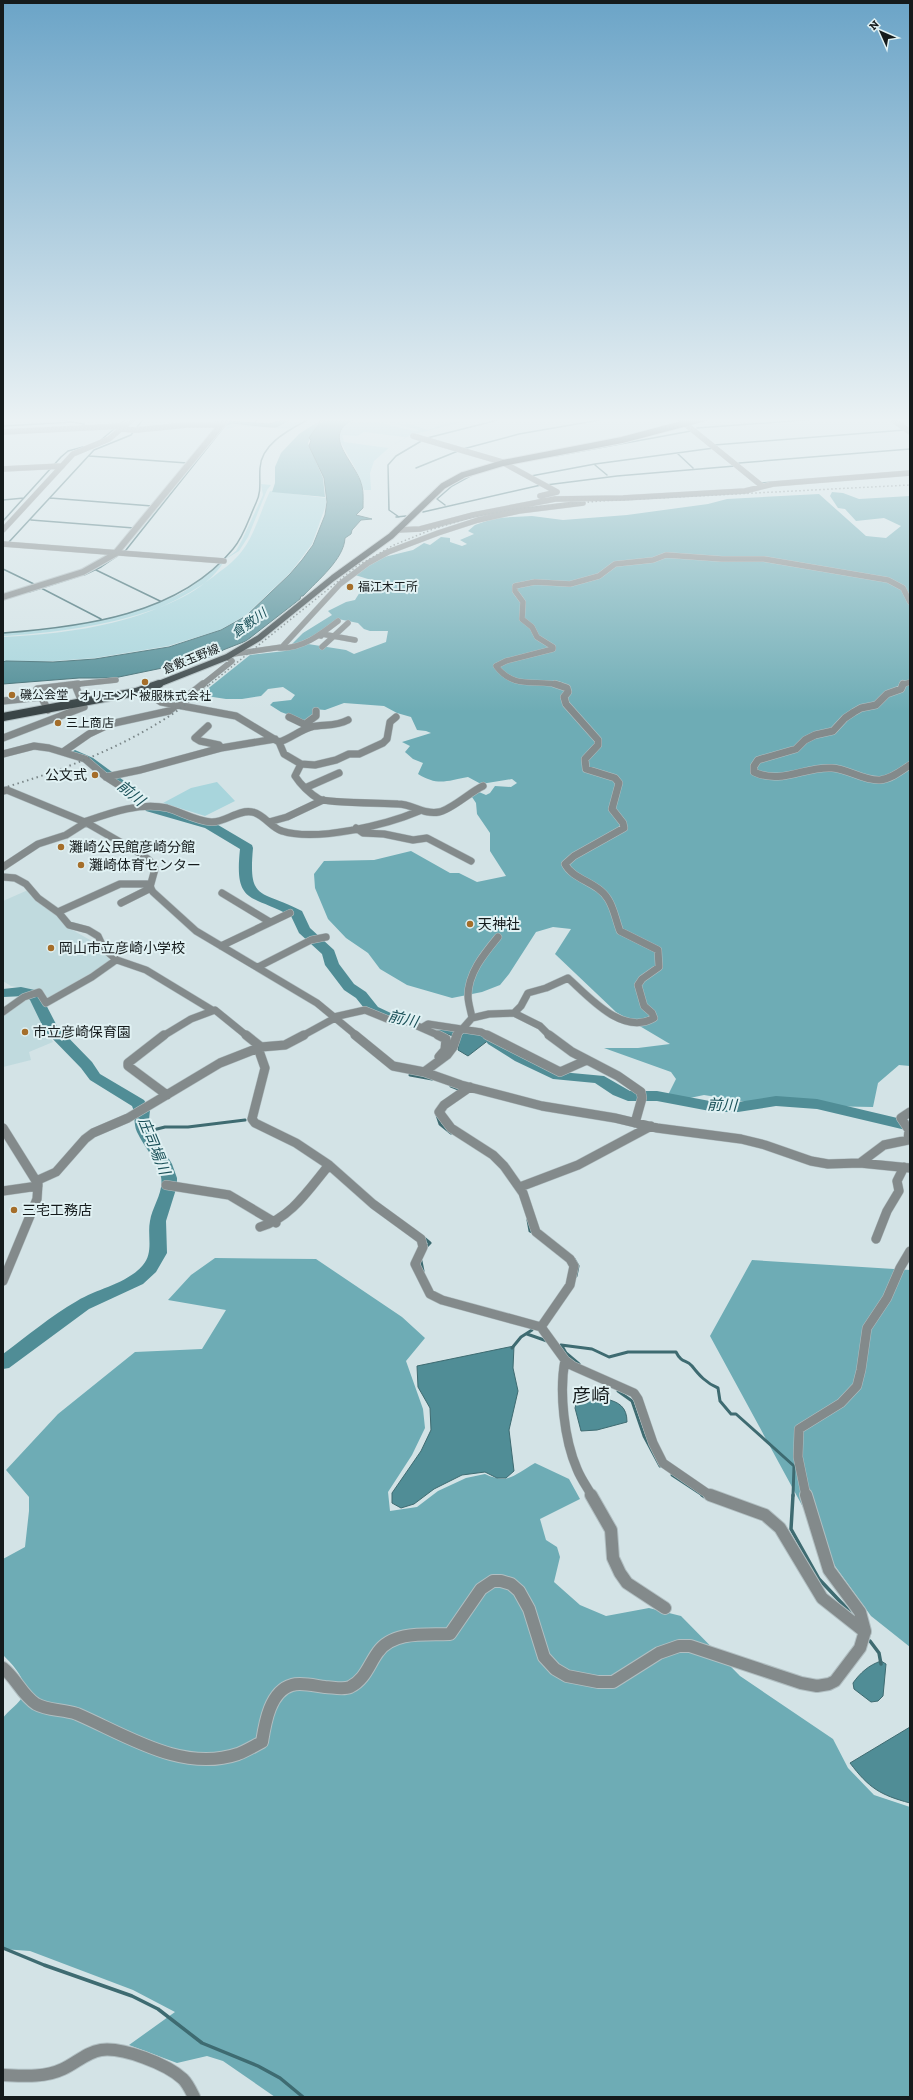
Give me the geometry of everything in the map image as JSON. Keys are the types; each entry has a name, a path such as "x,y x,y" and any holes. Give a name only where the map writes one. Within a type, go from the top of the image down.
{"main road":[{"name":"倉敷玉野線","path":"3,717 83,704 143,690 178,678 230,656 259,638 333,578 397,530 411,516"}],"street":[{"path":"3,530 16,516"},
{"path":"3,598 83,572 101,564 120,553 149,516"},
{"path":"397,530 420,529 469,516"},
{"path":"279,648 287,643 324,597 359,568 381,555 468,522 497,516"},
{"path":"3,544 222,561"},
{"path":"514,1013 521,1006 528,993 546,988 568,978 596,1003 623,1021 633,1025 644,1025 654,1018 652,1013 644,1006 638,985 642,979 659,967 658,950 620,931 608,898 595,886 568,870 565,864 574,856 624,828 623,823 612,809 619,783 615,778 586,769 584,766 584,762 588,754 598,745 598,740 566,704 564,697 568,692 568,688 555,684 507,679 500,674 496,666 499,662 544,653 553,647 537,637 532,627 522,618 523,602 515,590 515,586 535,582 570,584 599,576 615,564 652,560 666,555 722,559 757,558 888,580 903,588 910,602"},
{"path":"311,644 338,620"},
{"path":"322,647 348,623"},
{"path":"64,751 110,724 165,713 230,663 232,661 230,656 279,648 293,648 322,634 355,640"},
{"path":"48,710 37,689 116,680"},
{"path":"910,682 903,684 901,689 887,694 876,706 861,708 854,712 845,718 833,731 815,735 805,740 796,749 758,760 754,766 754,772 770,779 828,767 859,777 878,780 890,777 910,765"},
{"path":"3,738 31,726 80,710 84,707 75,685"},
{"path":"143,690 161,702 231,715 277,741 284,754 301,764 314,765 336,760 349,754 359,754 383,743 387,739 390,722 396,718"},
{"path":"3,701 41,697"},
{"path":"108,776 140,770 221,748 289,739 307,726 316,716 316,711"},
{"path":"289,717 307,726 339,725 348,720"},
{"path":"208,726 194,738 221,748"},
{"path":"3,754 34,746 64,751 89,761 146,806"},
{"path":"301,764 295,776 316,798 323,800 408,804 419,811 428,813 439,813 452,807 457,800 468,792 483,786"},
{"path":"305,788 339,773"},
{"path":"3,791 7,790 85,822 149,860 155,869 151,886 121,903"},
{"path":"269,822 287,817 323,800"},
{"path":"3,867 38,844 66,835 85,822 110,813 146,806 176,810 211,822 223,820 250,811 258,814 281,831 304,835 395,821 419,811"},
{"path":"356,828 363,833 384,834 413,840 427,838 471,861"},
{"path":"3,877 15,878 26,884 45,904 58,912 69,924 88,930 98,936 104,949 116,960 146,970 214,1010 259,1047 265,1068 252,1119 255,1123 296,1144 329,1165 373,1204 421,1239 423,1247 415,1264 430,1294 442,1300 542,1327 565,1360 584,1372 634,1393 638,1399 653,1443 663,1463 711,1496 765,1515 780,1528 822,1598 838,1612 866,1632"},
{"path":"58,912 120,884 130,883 151,886 185,923 317,1003 393,1066 424,1072 470,1087 542,1106 651,1126 741,1139 765,1145 811,1161 828,1164 860,1163 907,1168"},
{"path":"222,893 270,922"},
{"path":"221,946 290,913"},
{"path":"472,1018 468,990 484,952 498,937"},
{"path":"258,967 319,939"},
{"path":"3,1012 24,997 39,992 46,1003 92,977 116,960"},
{"path":"167,1095 141,1074 128,1066 128,1063 170,1029 212,1010"},
{"path":"3,1191 37,1183 56,1172 85,1139 93,1133 128,1118 220,1063 259,1047 285,1045 335,1018 365,1010 392,1021 406,1021 425,1026 491,1036 517,1052 560,1072 587,1060"},
{"path":"424,1072 450,1052 461,1031 472,1018 489,1014 514,1013 540,1026 552,1038 587,1060 618,1076 641,1096 634,1122"},
{"path":"425,1026 446,1039 445,1050 433,1063 432,1067"},
{"path":"470,1087 465,1093 441,1107 439,1112 442,1120 449,1129 496,1158 520,1187 529,1206 533,1226 536,1232 570,1259 574,1266 570,1285 542,1327"},
{"path":"860,1163 872,1152 888,1143 906,1142 908,1140 906,1126 901,1118 910,1112"},
{"path":"520,1187 578,1166 651,1126"},
{"path":"3,1128 37,1183 37,1199 3,1281"},
{"path":"260,1227 276,1222 284,1217 329,1165"},
{"path":"876,1239 887,1211 900,1191 897,1181 907,1168"},
{"path":"166,1185 176,1185 194,1191 228,1195 276,1222"},
{"path":"3,1668 33,1702 47,1709 62,1710 86,1717 163,1753 188,1758 226,1758 246,1753 262,1742 274,1698 286,1686 293,1684 339,1688 349,1687 364,1676 379,1650 394,1640 410,1635 450,1634 460,1623 476,1594 490,1582 500,1581 519,1592 527,1604 541,1651 547,1661 562,1674 584,1680 612,1683 630,1674 653,1655 672,1647 682,1645 710,1651 750,1668 807,1684 829,1684 837,1678 862,1645 866,1632 861,1611 829,1569 802,1476 797,1442 800,1429 842,1402 853,1392 860,1376 867,1326 888,1297 892,1285 910,1252"},
{"path":"565,1360 563,1371 563,1407 571,1453 577,1470 611,1530 613,1558 620,1574 628,1583 664,1608"},
{"path":"3,2074 33,2077 50,2074 92,2052 102,2049 119,2051 170,2068 183,2078 194,2097"}],"shaded area":[{"path":"253,516 256,516 248,537 239,551 224,560 236,551"},
{"path":"260,516 322,516 312,544 291,572 246,615 220,630 168,646 95,658 54,661 3,662 3,637 58,632 112,623 165,605 189,593 236,559 247,544"},
{"path":"532,516 563,520 614,516 844,516 866,536 886,538 901,526 884,518 856,521 851,516 910,516 910,1066 899,1065 878,1083 873,1107 768,1105 704,1095 685,1099 668,1095 676,1079 671,1072 604,1048 638,1048 670,1044 616,1012 555,954 571,929 553,927 536,932 509,974 500,985 482,992 452,998 407,985 380,969 368,953 346,938 328,919 315,888 314,874 324,861 374,860 411,851 450,873 459,873 477,882 506,876 490,851 490,833 477,814 476,803 470,794 479,792 486,795 490,793 495,786 511,787 517,783 512,779 481,784 468,777 442,782 425,778 418,774 423,763 413,759 405,752 410,746 402,742 431,733 417,730 411,717 397,713 384,706 344,703 325,710 314,709 314,715 305,721 281,712 270,705 273,702 291,700 295,695 283,687 268,689 261,696 242,699 226,699 200,695 250,655 285,651 303,633 332,615 328,611 346,602 355,600 368,579 355,575 380,558 413,550 424,543 430,545 441,537 450,538 450,542 462,546 467,544 460,540 474,534 468,531 475,525 495,518","holes":["338,619 358,623 364,629 370,631 388,631 386,642 354,654 346,650 308,644"]},
{"path":"221,562 223,563 206,582 183,597 154,609 122,619 90,626 3,636 3,633 42,630 118,616 155,604 188,589"},
{"path":"217,782 235,801 205,816 163,803 191,788"},
{"name":"岡山市立彦崎小学校","path":"28,890 41,905 59,916 69,928 97,944 111,961 47,999 41,991 11,986 3,981 3,901"},
{"name":"市立彦崎保育園","path":"30,999 37,1011 41,1023 53,1042 29,1052 31,1060 3,1067 3,1014"},
{"path":"215,1258 316,1259 402,1317 425,1338 406,1361 423,1409 425,1428 412,1455 388,1492 390,1511 417,1507 438,1491 466,1478 485,1474 500,1479 505,1479 516,1475 535,1463 569,1479 580,1499 540,1519 546,1540 557,1547 560,1557 554,1582 580,1605 606,1616 649,1608 681,1616 740,1676 833,1739 848,1768 874,1795 910,1807 910,2097 275,2097 223,2061 207,2056 177,2063 129,2045 175,2012 133,1990 30,1951 3,1949 3,1718 21,1699 24,1693 24,1687 20,1675 3,1655 3,1559 25,1547 29,1511 29,1497 6,1470 58,1414 135,1352 202,1349 226,1310 168,1300 191,1275"},
{"path":"752,1260 910,1270 910,1647 871,1616 835,1566 710,1336"}],"water":[{"name":"倉敷川","path":"325,516 360,516 372,519 361,520 352,530 351,534 345,538 344,546 340,554 329,569 303,596 301,596 300,599 246,641 223,650 219,654 201,660 114,678 79,678 3,684 3,662 6,661 53,662 95,659 169,647 221,630 246,616 290,574 313,545"},
{"path":"430,1026 478,1034 490,1039 468,1056 458,1050 460,1038 427,1028"},
{"path":"514,1346 513,1368 518,1391 509,1430 514,1471 506,1478 497,1478 485,1472 462,1475 434,1489 414,1504 401,1508 392,1503 392,1493 421,1451 431,1430 430,1408 418,1387 417,1366"},
{"path":"606,1399 615,1402 624,1409 626,1412 627,1422 597,1430 581,1431 575,1408 577,1401"},
{"path":"881,1661 886,1664 883,1696 878,1701 871,1702 854,1689 853,1683 865,1670"},
{"path":"910,1727 910,1803 891,1797 869,1785 850,1763"}],"waterway":[{"path":"3,521 8,516"},
{"path":"9,542 33,516"},
{"path":"84,575 101,567 126,550 153,516"},
{"path":"3,633 65,627 96,621 127,614 157,603 185,589 211,571 233,549 251,516"},
{"path":"399,517 406,516"},
{"path":"31,520 134,528"},
{"path":"3,569 36,585"},
{"path":"96,570 160,601"},
{"path":"41,588 79,576"},
{"path":"29,592 41,588"},
{"path":"41,588 101,619"},
{"name":"前川","path":"75,754 89,760 121,783"},
{"name":"前川","path":"150,808 209,825 247,848 245,867 246,884 255,896 284,907 297,914 304,930 329,953 332,965 349,987 361,995 373,1010 390,1018"},
{"name":"庄司場川","path":"3,993 21,991 30,993 36,998 50,1028 87,1065 95,1077 139,1103 142,1110 141,1120 145,1132 164,1164 169,1178 169,1186 158,1221 158,1253 150,1268 137,1280 83,1305 3,1363"},
{"name":"前川","path":"493,1041 520,1058 558,1076 599,1079 618,1092 628,1096 657,1096 715,1107 738,1107 776,1101 817,1104 910,1126"},
{"path":"410,1075 432,1079"},
{"path":"451,1086 461,1090"},
{"path":"436,1112 440,1124 451,1133"},
{"path":"145,1132 165,1127 188,1127 245,1120"},
{"path":"528,1220 530,1231 534,1233"},
{"path":"424,1238 430,1243 425,1248"},
{"path":"574,1259 578,1266 576,1276"},
{"path":"421,1261 423,1271"},
{"path":"512,1348 521,1337 532,1330"},
{"path":"527,1334 547,1341"},
{"path":"561,1345 592,1349 609,1357 628,1352 676,1352 682,1360 690,1364 703,1378 718,1388 720,1401 731,1414 736,1414 794,1466 793,1496"},
{"path":"562,1346 566,1353 579,1364"},
{"path":"618,1391 632,1401 644,1436 660,1466"},
{"path":"672,1475 704,1496"},
{"path":"793,1495 791,1529 819,1579 852,1614"},
{"path":"870,1641 879,1653 881,1664"},
{"path":"3,1948 44,1965 132,1996 158,2009 202,2043 258,2066 280,2078 303,2097"}],"railway":[{"path":"209,685 357,566 394,545 433,529 478,516"},
{"path":"3,788 90,758 131,738 176,711 210,684"}],"place":[{"name":"福江木工所","path":"350,587"},
{"name":"オリエント被服株式会社","path":"145,682"},
{"name":"磯公会堂","path":"12,695"},
{"name":"三上商店","path":"58,723"},
{"name":"公文式","path":"95,775"},
{"name":"灘崎公民館彦崎分館","path":"61,847"},
{"name":"灘崎体育センター","path":"81,865"},
{"name":"天神社","path":"470,924"},
{"name":"岡山市立彦崎小学校","path":"51,948"},
{"name":"市立彦崎保育園","path":"25,1032"},
{"name":"三宅工務店","path":"14,1210"}],"district":[{"name":"彦崎","path":"591,1395"}]}
